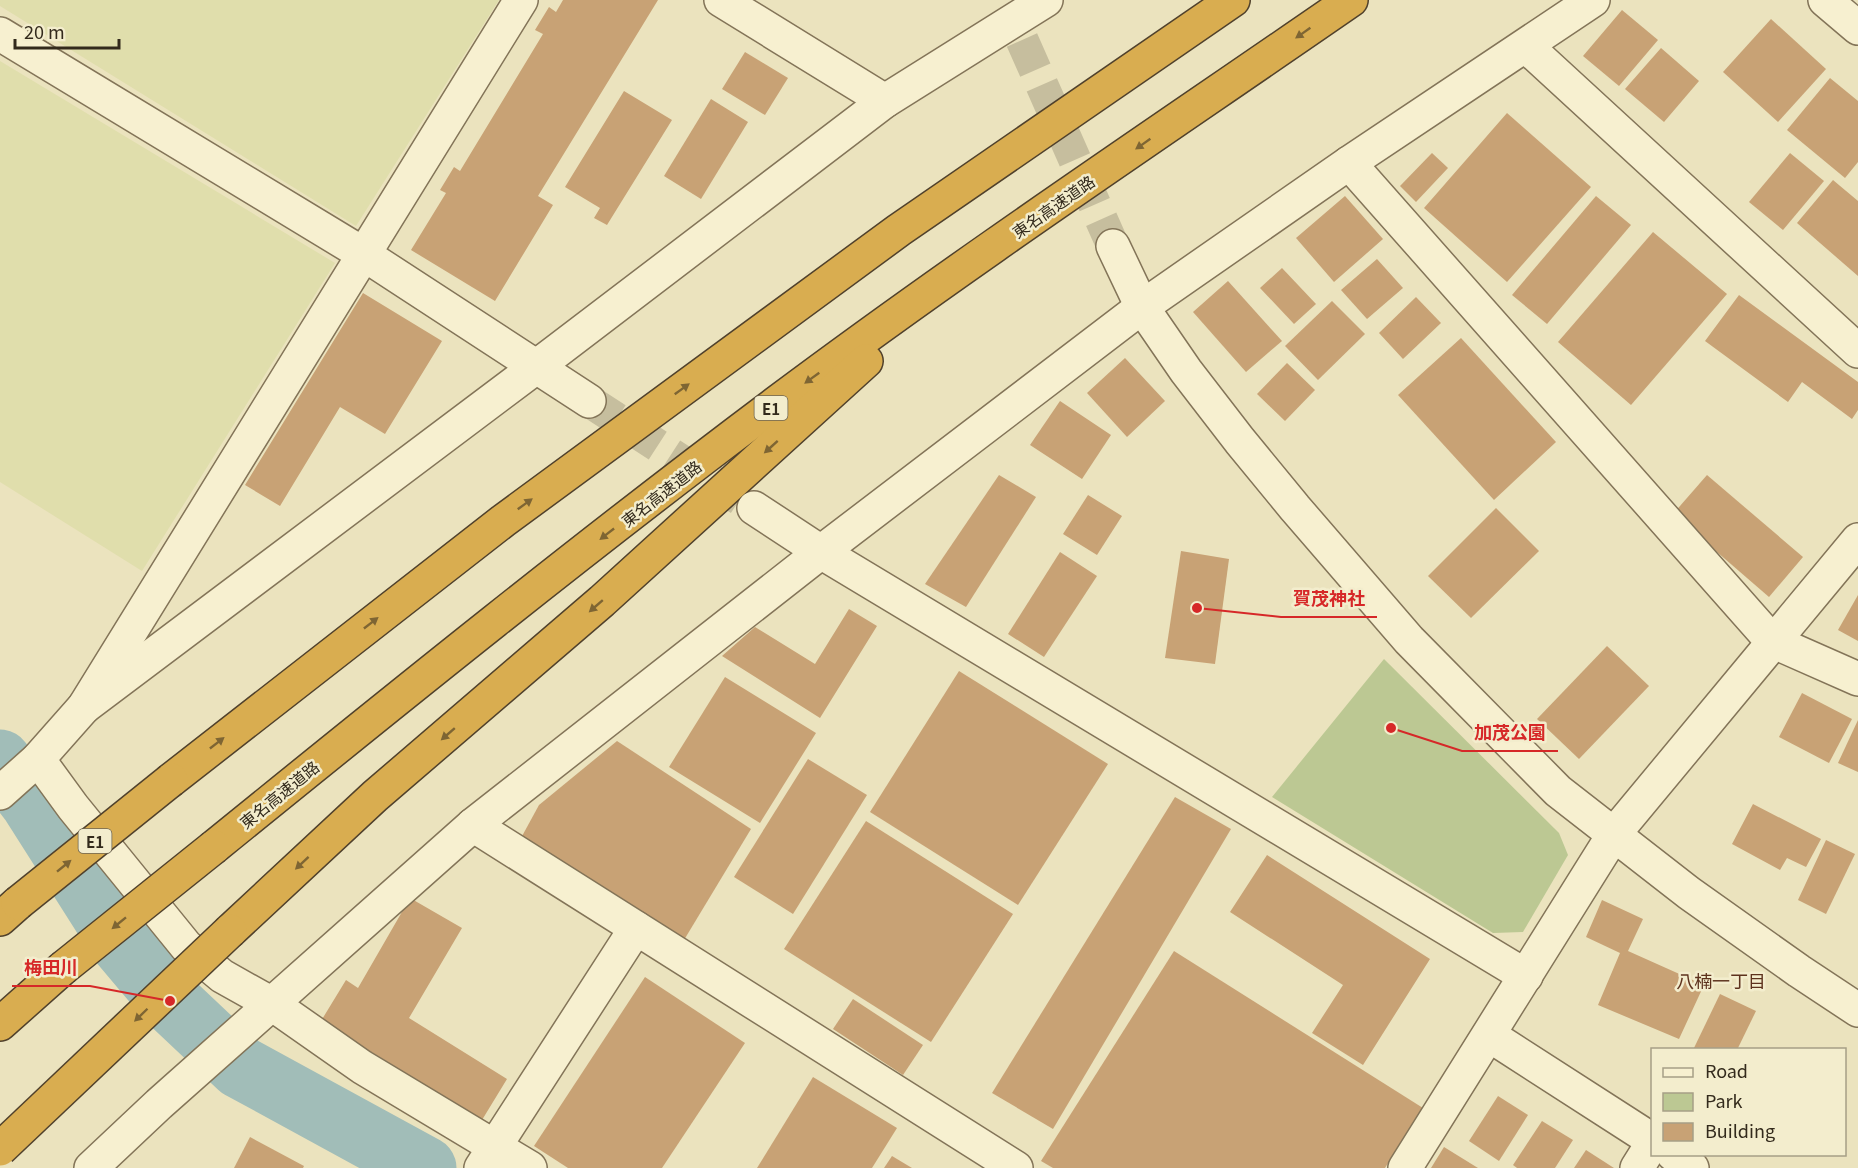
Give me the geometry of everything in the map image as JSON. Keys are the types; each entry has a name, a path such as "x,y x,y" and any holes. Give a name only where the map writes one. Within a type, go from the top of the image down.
{"highway":[{"name":"E1","path":"9,911 171,780 551,486 899,230 1233,0"},
{"name":"東名高速道路","path":"0,1024 63,968 462,646 762,415 986,253 1351,0"},
{"path":"0,1149 375,796 602,601 986,253"}],"street":[{"path":"0,793 38,759 84,707 521,0"},
{"path":"721,0 885,101"},
{"path":"84,707 885,101 1046,0"},
{"path":"91,1168 159,1104 473,825 821,552 1142,307 1349,163 1593,0"},
{"path":"1825,0 1858,28"},
{"path":"0,34 365,255 589,401"},
{"path":"1526,46 1858,351"},
{"path":"1349,163 1772,641 1858,679"},
{"path":"1113,246 1142,307 1186,371 1240,441 1409,640 1558,791 1689,893 1858,1010"},
{"path":"754,508 821,552 1526,975"},
{"path":"1405,1168 1614,834 1858,540"},
{"path":"38,759 73,807 186,946 266,1010 362,1067 486,1159 530,1168"},
{"path":"473,825 1016,1168"},
{"path":"486,1159 636,928"},
{"path":"1489,1035 1651,1141"},
{"path":"1637,1168 1651,1145"},
{"path":"1674,1156 1692,1168"}],"shaded area":[{"path":"0,0 499,0 356,226 0,6"},
{"path":"0,61 335,263 142,571 0,482"}],"green space":[{"path":"1384,659 1559,833 1568,855 1523,932 1493,933 1272,797"}],"building":[{"path":"563,0 658,0 538,196 553,205 495,301 411,250 446,193 440,190 454,167 460,171 543,34 535,30 549,7 556,12"},
{"path":"1622,10 1658,40 1619,86 1583,56"},
{"path":"1771,19 1826,69 1778,122 1723,72"},
{"path":"1661,48 1699,81 1664,122 1625,89"},
{"path":"745,52 788,78 765,115 722,89"},
{"path":"1830,78 1858,101 1858,162 1845,178 1787,130"},
{"path":"624,91 672,120 607,225 594,218 600,208 565,187"},
{"path":"711,99 748,122 701,199 664,176"},
{"path":"1507,113 1591,187 1507,282 1424,208"},
{"path":"1432,153 1448,168 1416,202 1400,186"},
{"path":"1790,153 1824,181 1783,230 1749,202"},
{"path":"1833,180 1858,201 1858,276 1797,223"},
{"path":"1345,196 1383,239 1334,282 1296,238"},
{"path":"1596,196 1631,225 1547,324 1512,295"},
{"path":"1653,232 1727,294 1631,405 1558,342"},
{"path":"1377,259 1403,288 1367,319 1341,290"},
{"path":"1282,268 1316,304 1294,324 1260,288"},
{"path":"1228,281 1282,341 1246,372 1193,312"},
{"path":"363,293 442,341 385,434 340,407 280,506 245,485"},
{"path":"1739,295 1858,382 1858,410 1852,419 1802,382 1788,402 1705,341"},
{"path":"1416,297 1441,323 1403,359 1379,333"},
{"path":"1332,301 1365,334 1318,380 1285,346"},
{"path":"1461,338 1556,442 1494,500 1398,395"},
{"path":"1125,358 1165,401 1127,437 1087,393"},
{"path":"1287,363 1315,390 1285,421 1257,394"},
{"path":"1060,401 1111,435 1082,479 1030,445"},
{"path":"999,475 1036,497 966,607 925,584"},
{"path":"1707,475 1803,557 1769,597 1673,514"},
{"path":"1088,495 1122,516 1097,555 1063,534"},
{"path":"1496,508 1539,551 1471,618 1428,576"},
{"path":"1181,551 1229,559 1215,664 1165,658"},
{"path":"1060,552 1097,576 1044,657 1008,634"},
{"path":"1858,595 1858,641 1838,630"},
{"path":"849,609 877,626 820,718 722,656 755,627 815,664"},
{"path":"1607,646 1649,686 1579,759 1537,719"},
{"path":"959,671 1108,764 1018,905 870,812"},
{"path":"725,677 816,733 760,823 669,767"},
{"path":"1802,693 1852,719 1829,763 1779,737"},
{"path":"1858,720 1858,772 1838,763"},
{"path":"617,741 751,829 684,940 521,838 539,805"},
{"path":"808,759 867,795 793,914 734,877"},
{"path":"1175,797 1231,829 1053,1129 992,1093"},
{"path":"1753,804 1821,839 1806,867 1787,858 1780,870 1732,844"},
{"path":"866,821 1013,914 931,1042 784,949"},
{"path":"1826,840 1855,854 1826,914 1798,900"},
{"path":"1267,855 1430,959 1363,1065 1312,1033 1343,985 1230,912"},
{"path":"410,898 462,928 409,1018 507,1079 482,1120 321,1021 346,980 358,988"},
{"path":"1602,900 1643,919 1628,951 1704,985 1679,1039 1598,1005 1620,953 1586,937"},
{"path":"1174,951 1423,1108 1385,1168 1053,1168 1041,1161"},
{"path":"645,977 745,1043 662,1168 568,1168 534,1146"},
{"path":"1720,994 1756,1011 1738,1048 1694,1048"},
{"path":"853,999 923,1045 903,1075 833,1029"},
{"path":"813,1077 897,1128 872,1168 757,1168"},
{"path":"1498,1096 1528,1115 1499,1161 1469,1141"},
{"path":"1542,1121 1573,1140 1555,1168 1517,1168 1513,1165"},
{"path":"250,1137 304,1166 303,1168 234,1168"},
{"path":"1444,1147 1478,1168 1431,1168"},
{"path":"1586,1150 1614,1168 1574,1168"},
{"path":"892,1156 912,1168 884,1168"}],"waterway":[{"path":"0,761 32,803 121,943 170,1001 240,1067 425,1168"}],"tunnel":[{"path":"1022,40 1113,246"},
{"path":"589,401 749,505"}],"place":[{"name":"賀茂神社","path":"1197,608"},
{"name":"加茂公園","path":"1391,728"},
{"name":"梅田川","path":"170,1001"}],"district":[{"name":"八楠一丁目","path":"1721,980"}]}
